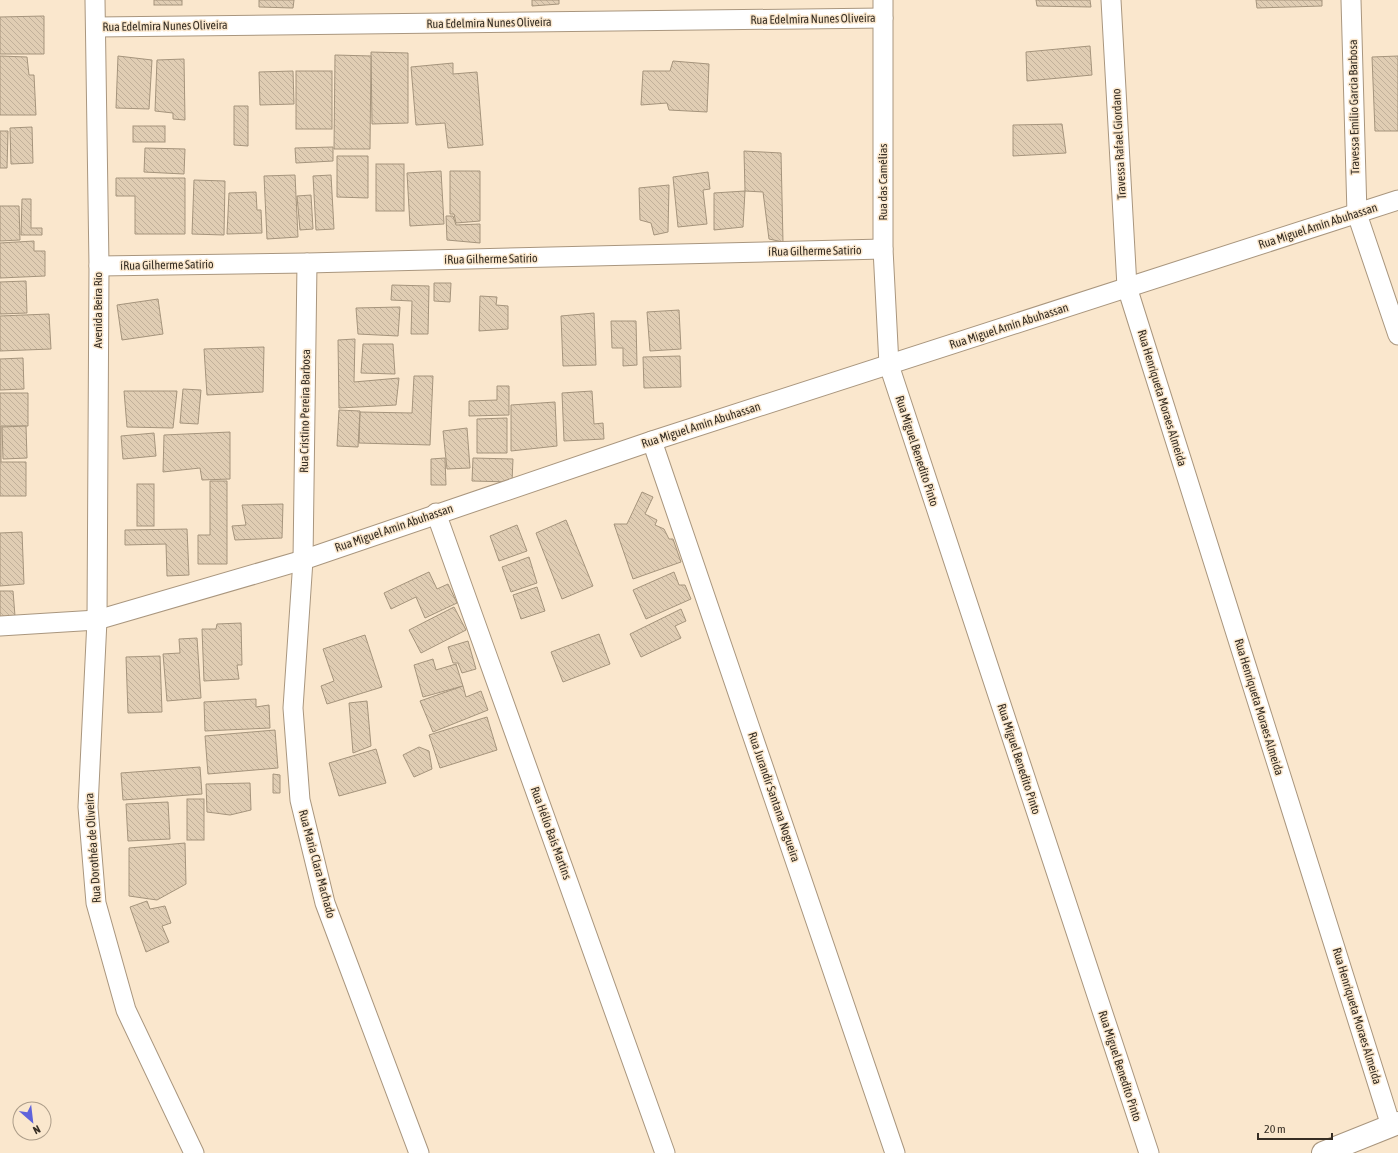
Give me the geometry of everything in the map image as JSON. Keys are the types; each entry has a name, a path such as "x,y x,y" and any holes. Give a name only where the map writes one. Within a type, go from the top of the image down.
{"street":[{"name":"Avenida Beira Rio","path":"95,0 99,266 97,620"},
{"name":"Travessa Rafael Giordano","path":"1111,0 1128,287"},
{"name":"Travessa Emílio Garcia Barbosa","path":"1351,0 1357,214 1398,335"},
{"name":"Rua Edelmira Nunes Oliveira","path":"96,27 883,9"},
{"name":"Rua das Camélias","path":"883,9 883,249 888,365"},
{"name":"Rua Miguel Amin Abuhassan","path":"0,626 97,620 303,560 436,513 652,441 1398,200"},
{"name":"íRua Gilherme Satirio","path":"99,266 307,263 883,249"},
{"name":"Rua Cristino Pereira Barbosa","path":"303,560 307,263"},
{"name":"Rua Henriqueta Moraes Almeida","path":"1128,287 1395,1125"},
{"name":"Rua Miguel Benedito Pinto","path":"888,365 1149,1153"},
{"name":"Rua Jurandir Santana Nogueira","path":"652,441 895,1153"},
{"name":"Rua Hélio Baís Martins","path":"436,513 665,1153"},
{"name":"Rua Maria Clara Machado","path":"303,560 293,708 300,800 325,903 419,1153"},
{"name":"Rua Dorothéa de Oliveira","path":"97,620 88,807 96,903 126,1010 194,1153"},
{"path":"1322,1153 1395,1125"}],"building":[{"path":"154,0 182,0 182,5 154,5"},
{"path":"259,0 294,0 293,8 259,7"},
{"path":"532,0 559,0 559,4 532,6"},
{"path":"1036,0 1090,0 1091,7 1037,6"},
{"path":"1256,0 1322,0 1322,6 1257,8"},
{"path":"44,16 44,54 0,54 0,17"},
{"path":"1090,46 1092,75 1027,81 1026,52"},
{"path":"371,52 408,53 408,123 372,124"},
{"path":"335,55 371,56 370,149 334,149"},
{"path":"0,56 27,57 29,75 34,75 36,115 0,115"},
{"path":"118,56 152,60 149,109 116,108"},
{"path":"1398,56 1398,131 1375,131 1372,57"},
{"path":"184,59 185,120 173,119 173,113 155,111 157,60"},
{"path":"673,61 709,64 707,112 669,110 667,103 641,105 643,71 670,71"},
{"path":"453,63 453,74 477,72 483,145 448,148 445,123 416,125 411,67"},
{"path":"293,71 294,104 260,105 259,72"},
{"path":"296,71 332,71 332,129 296,129"},
{"path":"234,106 248,106 248,146 234,145"},
{"path":"1062,124 1066,153 1013,156 1013,125"},
{"path":"133,126 165,126 165,142 133,142"},
{"path":"32,127 33,163 11,164 10,128"},
{"path":"0,131 8,131 7,168 0,168"},
{"path":"333,147 333,161 296,163 295,148"},
{"path":"145,148 185,149 184,174 144,172"},
{"path":"744,151 781,153 783,242 769,239 763,192 745,191"},
{"path":"337,156 368,156 368,198 337,197"},
{"path":"376,164 404,164 404,211 376,211"},
{"path":"441,171 444,224 410,226 407,173"},
{"path":"450,171 480,171 480,221 456,223 454,214 450,214"},
{"path":"708,172 710,189 703,190 707,224 678,227 673,177"},
{"path":"295,175 298,237 267,239 264,176"},
{"path":"331,175 334,229 316,230 313,176"},
{"path":"116,178 185,178 185,234 135,234 135,196 116,196"},
{"path":"194,180 225,181 224,235 192,234"},
{"path":"669,185 668,232 654,235 651,223 640,220 639,188"},
{"path":"745,191 743,227 714,230 714,193"},
{"path":"256,192 257,210 261,210 262,233 227,234 229,193"},
{"path":"311,195 313,229 300,230 297,196"},
{"path":"22,199 31,199 31,228 42,228 42,235 21,235"},
{"path":"0,206 19,206 20,240 0,241"},
{"path":"446,216 453,216 456,225 480,224 480,243 447,240"},
{"path":"34,241 34,251 45,251 45,276 0,278 0,243"},
{"path":"26,281 27,313 0,314 0,282"},
{"path":"434,283 451,283 450,302 434,301"},
{"path":"392,285 429,286 428,334 411,334 412,301 391,300"},
{"path":"480,296 497,297 496,305 508,306 508,329 479,331"},
{"path":"158,299 163,334 122,340 117,305"},
{"path":"400,307 398,336 358,334 356,308"},
{"path":"679,310 681,349 650,351 647,312"},
{"path":"594,313 596,365 563,366 561,316"},
{"path":"49,314 51,349 0,351 0,316"},
{"path":"611,321 636,321 637,365 623,366 623,348 612,348"},
{"path":"355,339 354,382 399,378 396,405 339,408 338,340"},
{"path":"363,344 393,344 395,374 361,373"},
{"path":"264,347 263,392 207,395 204,349"},
{"path":"680,356 681,387 644,388 643,357"},
{"path":"23,358 24,389 0,390 0,359"},
{"path":"414,376 433,376 430,445 359,443 360,412 412,413"},
{"path":"497,386 509,386 509,415 469,416 469,401 497,400"},
{"path":"183,389 201,390 198,424 180,423"},
{"path":"124,391 177,391 173,428 127,427"},
{"path":"592,391 594,424 603,423 604,439 564,441 562,393"},
{"path":"0,393 28,393 28,426 1,426 1,462 26,462 26,496 0,496"},
{"path":"555,402 557,446 511,451 511,405"},
{"path":"339,410 360,411 358,447 337,446"},
{"path":"507,418 507,453 477,453 477,419"},
{"path":"26,426 27,458 3,459 2,427"},
{"path":"467,428 470,468 447,469 443,431"},
{"path":"230,432 230,479 202,480 200,468 163,472 164,435"},
{"path":"154,433 156,456 123,459 121,436"},
{"path":"445,458 446,485 431,485 431,459"},
{"path":"473,458 513,459 512,482 472,481"},
{"path":"210,481 227,481 227,564 198,564 198,535 210,535"},
{"path":"137,484 154,484 154,526 137,526"},
{"path":"642,492 653,497 645,514 657,520 655,525 664,529 669,539 673,539 681,562 633,579 614,524 627,524"},
{"path":"283,504 282,538 235,540 232,526 246,525 242,505"},
{"path":"566,520 593,586 562,599 536,533"},
{"path":"517,525 527,551 499,561 490,536"},
{"path":"187,529 189,575 167,576 166,544 125,545 125,530"},
{"path":"22,532 24,584 0,586 0,533"},
{"path":"529,557 537,583 511,592 502,567"},
{"path":"429,572 437,589 448,584 457,603 425,618 416,597 391,609 384,593"},
{"path":"674,572 679,585 685,585 691,599 646,619 633,590"},
{"path":"537,587 545,611 521,619 513,595"},
{"path":"0,591 13,591 15,616 0,617"},
{"path":"454,607 466,630 421,653 409,630"},
{"path":"681,609 686,621 675,626 681,638 641,657 630,634"},
{"path":"241,623 242,665 237,665 239,679 204,681 202,629 216,629 217,624"},
{"path":"599,634 610,664 563,682 551,652"},
{"path":"365,635 382,687 327,704 321,686 334,681 323,649"},
{"path":"197,638 201,698 167,701 163,654 180,653 179,639"},
{"path":"468,641 476,669 462,673 458,663 453,663 448,647"},
{"path":"160,656 162,712 128,713 126,657"},
{"path":"433,659 436,670 456,664 463,686 423,697 414,665"},
{"path":"463,686 466,697 481,691 488,710 433,732 420,701"},
{"path":"256,699 256,707 269,705 270,728 205,731 204,702"},
{"path":"367,701 371,746 353,753 349,703"},
{"path":"487,717 497,750 440,768 429,735"},
{"path":"275,730 278,768 208,774 205,736"},
{"path":"419,747 429,751 432,769 414,777 403,755"},
{"path":"376,749 386,783 339,796 329,763"},
{"path":"200,767 202,794 123,800 121,773"},
{"path":"273,774 280,775 280,793 273,793"},
{"path":"250,783 251,810 230,815 207,812 206,784"},
{"path":"187,799 204,799 204,840 187,840"},
{"path":"168,802 170,839 128,841 126,804"},
{"path":"185,843 186,884 157,900 129,896 129,848"},
{"path":"147,901 150,909 165,906 171,923 162,926 169,942 146,952 130,907"}]}
